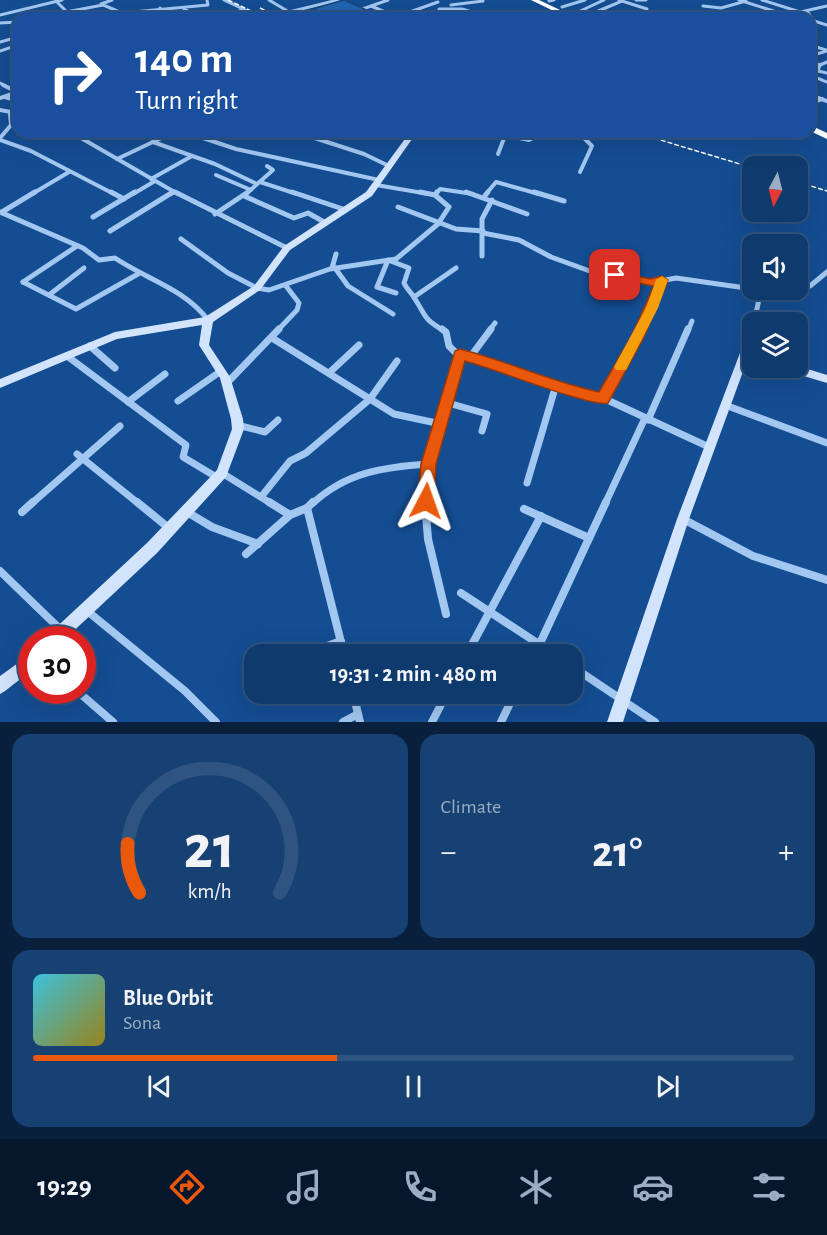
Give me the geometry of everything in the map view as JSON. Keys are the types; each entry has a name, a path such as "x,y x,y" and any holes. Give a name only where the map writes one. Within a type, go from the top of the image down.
{"highway":[{"path":"524,0 551,12"},
{"path":"534,0 567,12"}],"street":[{"path":"34,0 40,4"},
{"path":"0,15 62,0"},
{"path":"104,5 101,3 112,0"},
{"path":"132,12 184,9 208,5 207,0"},
{"path":"224,0 248,12"},
{"path":"269,0 289,12 338,0"},
{"path":"364,0 386,12"},
{"path":"354,12 388,0"},
{"path":"562,7 585,0"},
{"path":"581,12 604,0"},
{"path":"636,0 646,0"},
{"path":"739,0 778,12"},
{"path":"762,0 800,12 827,6"},
{"path":"56,1 66,12 104,5 120,12"},
{"path":"412,12 438,4 460,5 483,1"},
{"path":"594,12 620,1 647,9"},
{"path":"703,6 721,8 747,1"},
{"path":"438,4 472,12"},
{"path":"467,4 477,10"},
{"path":"460,5 462,9"},
{"path":"184,9 190,12"},
{"path":"238,12 243,10"},
{"path":"817,54 827,50"},
{"path":"817,54 827,60 818,71 827,73"},
{"path":"816,64 821,65"},
{"path":"816,96 827,101"},
{"path":"816,102 822,99"},
{"path":"0,110 11,112 11,124 0,139 20,146 124,199"},
{"path":"81,138 214,214 287,248"},
{"path":"117,159 161,138"},
{"path":"181,239 228,273 257,288 269,290 333,268 398,258 439,222 449,207 435,195 236,149 203,138"},
{"path":"315,138 364,154 389,166"},
{"path":"0,384 115,336 208,320 257,288 287,248 369,194 410,138"},
{"path":"498,154 503,138"},
{"path":"580,172 592,146 584,138"},
{"path":"153,142 258,183 346,210"},
{"path":"93,217 192,156"},
{"path":"214,214 244,196 273,170 267,166"},
{"path":"1,212 69,172"},
{"path":"216,175 251,190"},
{"path":"484,197 496,182 564,201"},
{"path":"435,195 440,189 484,197 527,214"},
{"path":"110,231 174,192"},
{"path":"244,196 294,218 308,213 326,223"},
{"path":"482,256 482,219 492,200"},
{"path":"398,207 460,230 510,237 552,257 598,274 650,283 662,280 717,282 742,287"},
{"path":"1,212 77,246 99,260 115,258 138,274 176,291 202,312 208,320 204,345 224,377 237,425 220,475 171,529 68,626"},
{"path":"77,246 23,282 76,309 138,274"},
{"path":"333,268 336,254"},
{"path":"388,261 387,268 377,287 396,293"},
{"path":"388,261 409,268 404,283 424,318 446,332 449,346 458,356 471,356 556,386 603,398 709,447"},
{"path":"49,295 84,268"},
{"path":"333,268 348,286 393,314"},
{"path":"414,297 456,268"},
{"path":"808,286 827,272"},
{"path":"603,398 638,337 662,280"},
{"path":"178,401 224,377 272,338 298,305 286,286"},
{"path":"461,593 539,644 692,321"},
{"path":"471,356 495,323"},
{"path":"272,338 394,414 441,424"},
{"path":"329,373 359,345"},
{"path":"90,346 115,368"},
{"path":"67,356 186,445 183,457 261,497 290,515"},
{"path":"446,614 426,530 429,464 448,403 458,356"},
{"path":"261,497 290,461 306,453 370,399 397,361"},
{"path":"615,722 683,519 725,405 742,369"},
{"path":"128,402 165,374"},
{"path":"808,374 827,380"},
{"path":"527,483 556,386"},
{"path":"448,403 487,414 482,431"},
{"path":"725,405 827,443"},
{"path":"237,425 265,432 278,420"},
{"path":"22,512 79,456 120,426"},
{"path":"79,456 171,529"},
{"path":"246,554 290,515 307,508 322,492 350,474 429,464"},
{"path":"307,508 342,644"},
{"path":"525,509 589,538"},
{"path":"188,512 213,527 258,543"},
{"path":"472,644 540,516"},
{"path":"683,519 753,555 827,580"},
{"path":"0,571 50,626"},
{"path":"86,610 185,691 216,722"},
{"path":"333,644 341,641"},
{"path":"0,687 18,672"},
{"path":"583,674 655,722"},
{"path":"92,704 113,722"},
{"path":"432,722 441,704"},
{"path":"501,722 510,704"},
{"path":"343,722 359,718"}],"building":[{"path":"344,0 371,12 322,12 312,9"}],"railway":[{"path":"228,0 253,12"},
{"path":"260,8 268,12"},
{"path":"654,138 742,165"},
{"path":"808,185 827,191"}],"slow traffic":[{"path":"621,367 652,308 662,280"}],"route":[{"path":"426,501 429,464 460,354 496,363 581,394 603,398 638,337 662,280 650,283 615,275"}]}
